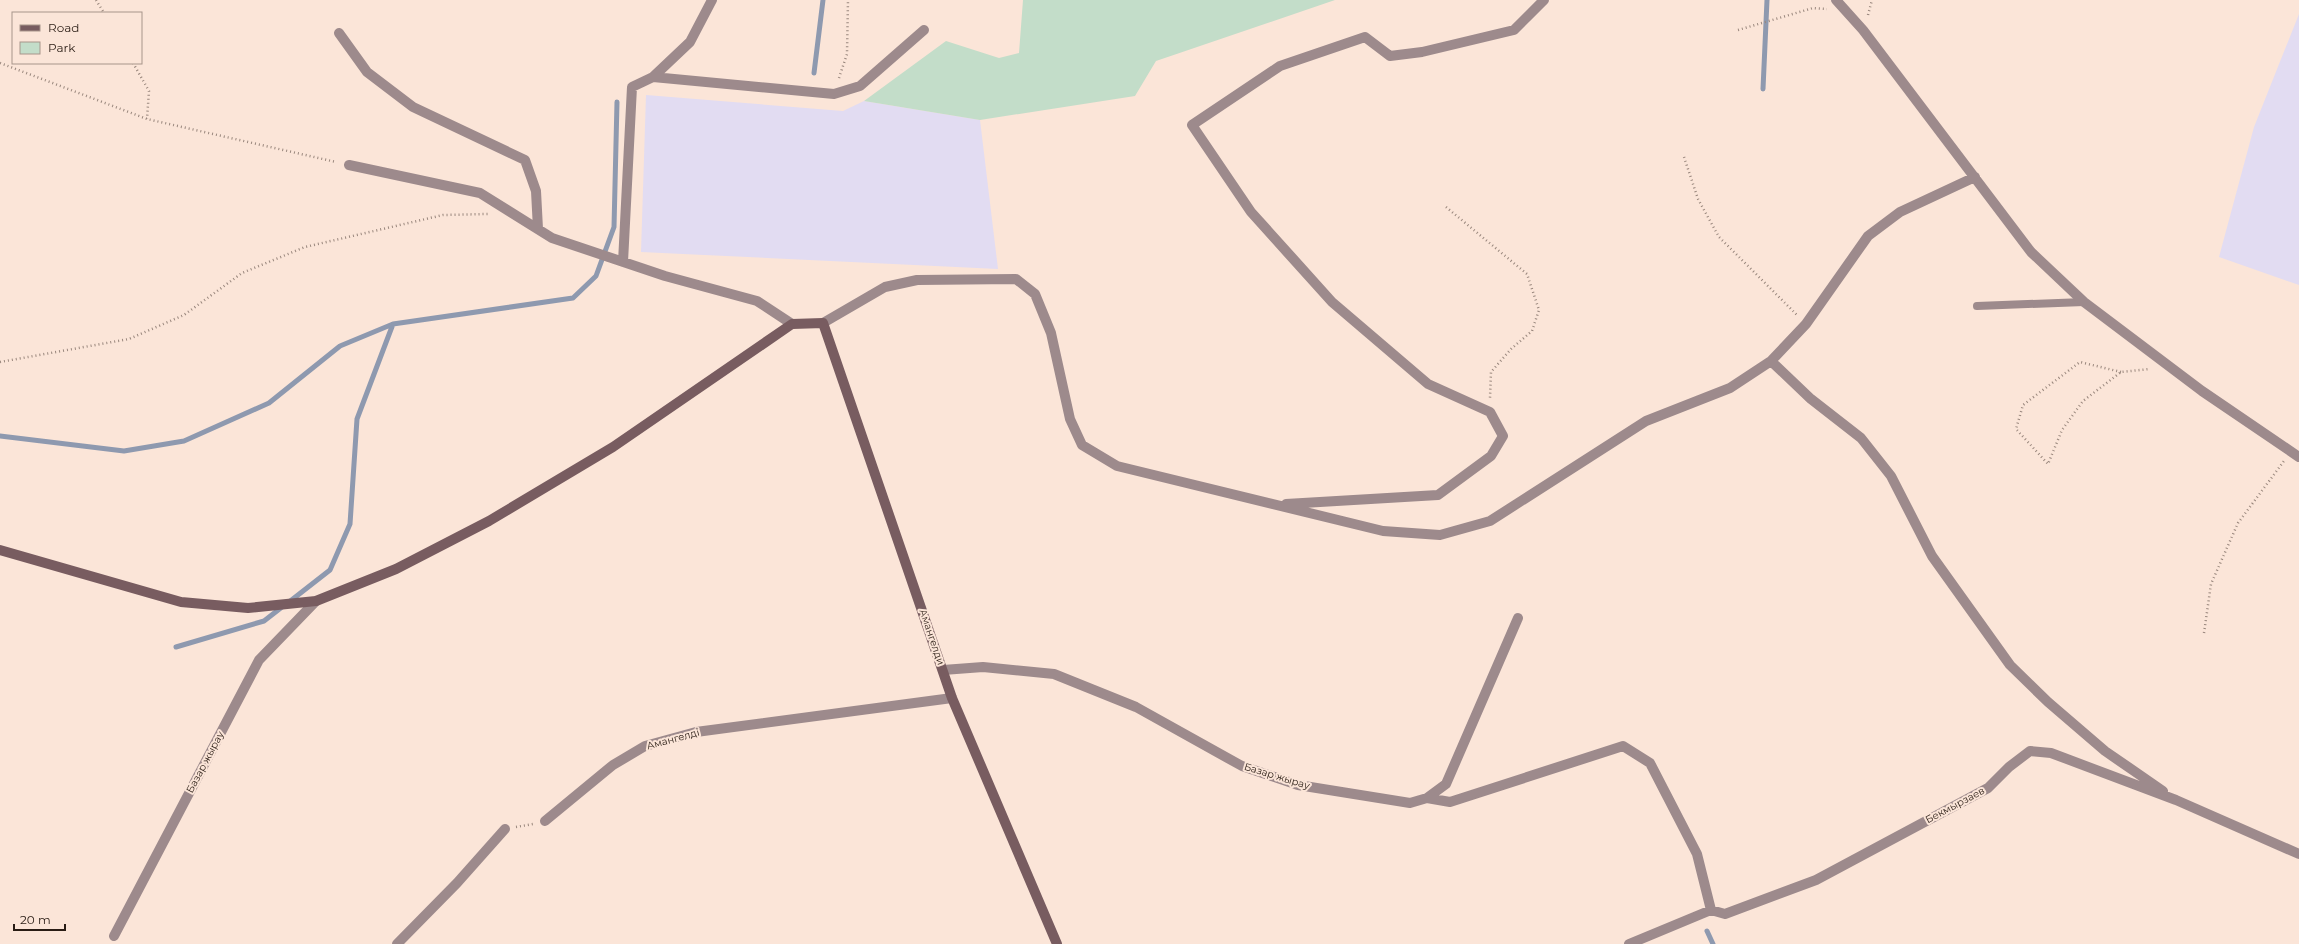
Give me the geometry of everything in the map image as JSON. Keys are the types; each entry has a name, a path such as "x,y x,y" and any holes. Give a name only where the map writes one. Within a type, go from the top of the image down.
{"main road":[{"path":"0,550 181,602 248,608 316,601 396,569 489,521 613,447 792,324 823,323"},
{"name":"Амангелди","path":"823,323 952,698 1057,944"}],"street":[{"path":"623,262 632,87 653,77 690,42 712,0"},
{"path":"1276,505 1438,495 1491,456 1503,436 1490,412 1428,384 1332,302 1251,212 1192,126 1280,66 1365,36 1390,56 1422,52 1507,32 1514,30 1544,0"},
{"path":"1836,0 1863,30 2031,252 2084,302 2202,391 2295,454"},
{"path":"653,77 834,94 860,86 924,30"},
{"path":"339,33 367,72 413,107 525,160 536,191 538,229"},
{"path":"349,165 480,193 552,238 666,276 757,301 792,324"},
{"path":"823,323 885,287 917,280 1016,279 1034,294 1051,334 1070,419 1082,445 1117,466 1383,531 1440,535 1490,521 1646,421 1730,388 1770,361 1806,324 1868,236 1900,212 1975,177"},
{"path":"1770,361 1811,399 1862,438 1891,476 1932,556 2010,664 2048,702 2105,751 2176,800"},
{"name":"Базар жырау","path":"114,936 259,660 316,601"},
{"name":"Базар жырау","path":"943,670 983,667 1054,674 1136,706 1242,766 1291,782 1410,804 1427,798 1446,784 1518,618"},
{"name":"Амангелді","path":"546,821 613,765 645,746 696,732 952,698"},
{"path":"1427,798 1450,802 1623,746 1650,763 1697,854 1711,910"},
{"name":"Бекмырзаев","path":"1629,944 1711,910 1725,914 1816,880 1988,788 2009,767 2030,751 2050,753 2176,800 2299,854"},
{"path":"397,944 458,883 505,829"}],"lane":[{"path":"1977,306 2084,302"}],"path":[{"path":"96,0 103,12"},
{"path":"834,94 847,54 848,0"},
{"path":"1738,30 1813,8 1845,10"},
{"path":"0,63 147,119 349,165"},
{"path":"134,64 149,91 147,119"},
{"path":"1684,157 1698,199 1719,237 1806,324"},
{"path":"1446,207 1527,274 1539,310 1532,332 1511,350 1491,372 1490,412"},
{"path":"0,362 129,339 184,315 242,273 305,247 443,215 510,213"},
{"path":"2121,372 2083,401 2062,430 2048,464 2016,429 2023,405 2080,362 2121,372 2170,367"},
{"path":"2204,633 2211,584 2238,523 2295,454"},
{"path":"505,829 546,821"}],"shaded area":[{"path":"2299,14 2299,285 2219,257 2254,127"},
{"path":"646,95 843,111 864,101 980,120 998,269 641,252"}],"green space":[{"path":"1023,0 1335,0 1156,61 1135,96 980,120 864,101 946,41 999,58 1019,53"}],"waterway":[{"path":"814,73 823,0"},
{"path":"1763,89 1767,0"},
{"path":"0,436 124,451 184,441 269,403 340,346 393,324 573,298 596,276 614,227 617,102"},
{"path":"289,602 330,570 350,524 357,419 393,324"},
{"path":"176,647 264,621 282,607"},
{"path":"1707,931 1713,944"}]}
